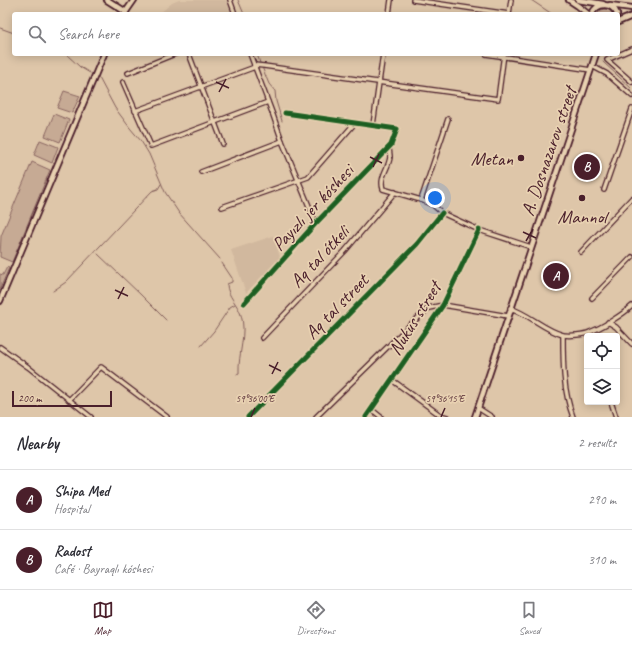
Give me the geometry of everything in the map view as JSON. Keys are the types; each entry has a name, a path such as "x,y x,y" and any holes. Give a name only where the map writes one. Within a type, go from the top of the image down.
{"main road":[{"path":"107,0 124,12"},
{"path":"126,12 134,0"},
{"path":"569,0 586,12"},
{"path":"578,0 632,8"},
{"path":"593,12 597,7 606,5 614,8 616,12"},
{"path":"620,21 632,16"},
{"path":"0,301 103,56"},
{"name":"A. Dosnazarov street","path":"475,417 510,308 595,56"}],"street":[{"path":"230,0 234,12"},
{"path":"389,12 391,0"},
{"path":"413,0 495,12"},
{"path":"509,12 511,0"},
{"path":"620,54 632,49"},
{"path":"128,73 170,56"},
{"path":"190,56 200,87 223,144"},
{"path":"251,56 282,141 316,223"},
{"path":"285,113 373,126 383,56"},
{"path":"135,111 254,66 264,66 498,99 504,56"},
{"path":"511,56 591,68 608,74 632,96"},
{"path":"617,56 608,60 632,82"},
{"path":"123,82 151,146 268,102"},
{"path":"604,190 632,109"},
{"path":"421,200 448,119"},
{"path":"222,207 308,177 355,123"},
{"name":"Payızlı jer kóshesi","path":"244,303 316,223 389,147 397,129 373,126"},
{"path":"201,172 282,141"},
{"path":"389,147 390,157 382,178 383,188 433,205 442,213 479,230 531,247"},
{"name":"Aq tal ótkeli","path":"262,338 345,251 394,192"},
{"path":"581,252 632,198"},
{"name":"Aq tal street","path":"248,417 418,244 442,213"},
{"name":"Nukus street","path":"366,417 442,305 479,230"},
{"path":"592,298 632,257"},
{"path":"316,417 429,308 442,305 508,316"},
{"path":"592,333 632,306"},
{"path":"510,308 563,335 584,334"},
{"path":"608,322 616,326 632,344"},
{"path":"563,335 563,371 567,401 573,417"},
{"path":"0,346 91,417"},
{"path":"69,400 101,367 167,417"},
{"path":"392,380 440,414 447,417"},
{"path":"612,405 616,417"},
{"path":"478,408 492,417"},
{"path":"371,409 381,417"}],"shaded area":[{"path":"179,0 226,0 231,12 161,12 172,3"},
{"path":"606,9 611,12 599,12"},
{"path":"64,91 80,96 72,113 57,108"},
{"path":"54,114 69,120 60,142 45,136"},
{"path":"40,140 58,147 52,163 34,155"},
{"path":"32,162 50,170 12,262 0,257 1,236"},
{"path":"273,236 280,257 246,293 231,250"},
{"path":"7,267 9,268 0,289 0,274 3,275"}],"waterway":[{"path":"238,0 243,12"},
{"path":"531,0 549,12"},
{"path":"0,28 12,32"},
{"path":"68,56 80,67 90,73"},
{"path":"258,56 260,63"},
{"path":"603,62 632,89"},
{"path":"262,67 269,84 275,91 276,101 282,121"},
{"path":"99,78 115,108 141,141 149,154 165,192 179,213 220,259"},
{"path":"53,291 66,282 152,191 158,189 161,184"},
{"path":"98,254 166,320"},
{"path":"222,263 232,278 232,282 227,284 227,288 240,311 243,322 239,373 237,374"},
{"path":"201,346 214,331 230,307 235,304"}],"cycle path":[{"path":"244,303 316,223 391,145 397,129 285,113"},
{"path":"248,417 417,244 442,213"},
{"path":"366,417 443,305 479,230"}],"place":[{"name":"Metan","path":"521,158"},
{"name":"Radost","path":"587,167"},
{"name":"Mannol","path":"582,198"},
{"name":"Shipa Med","path":"556,276"}]}
